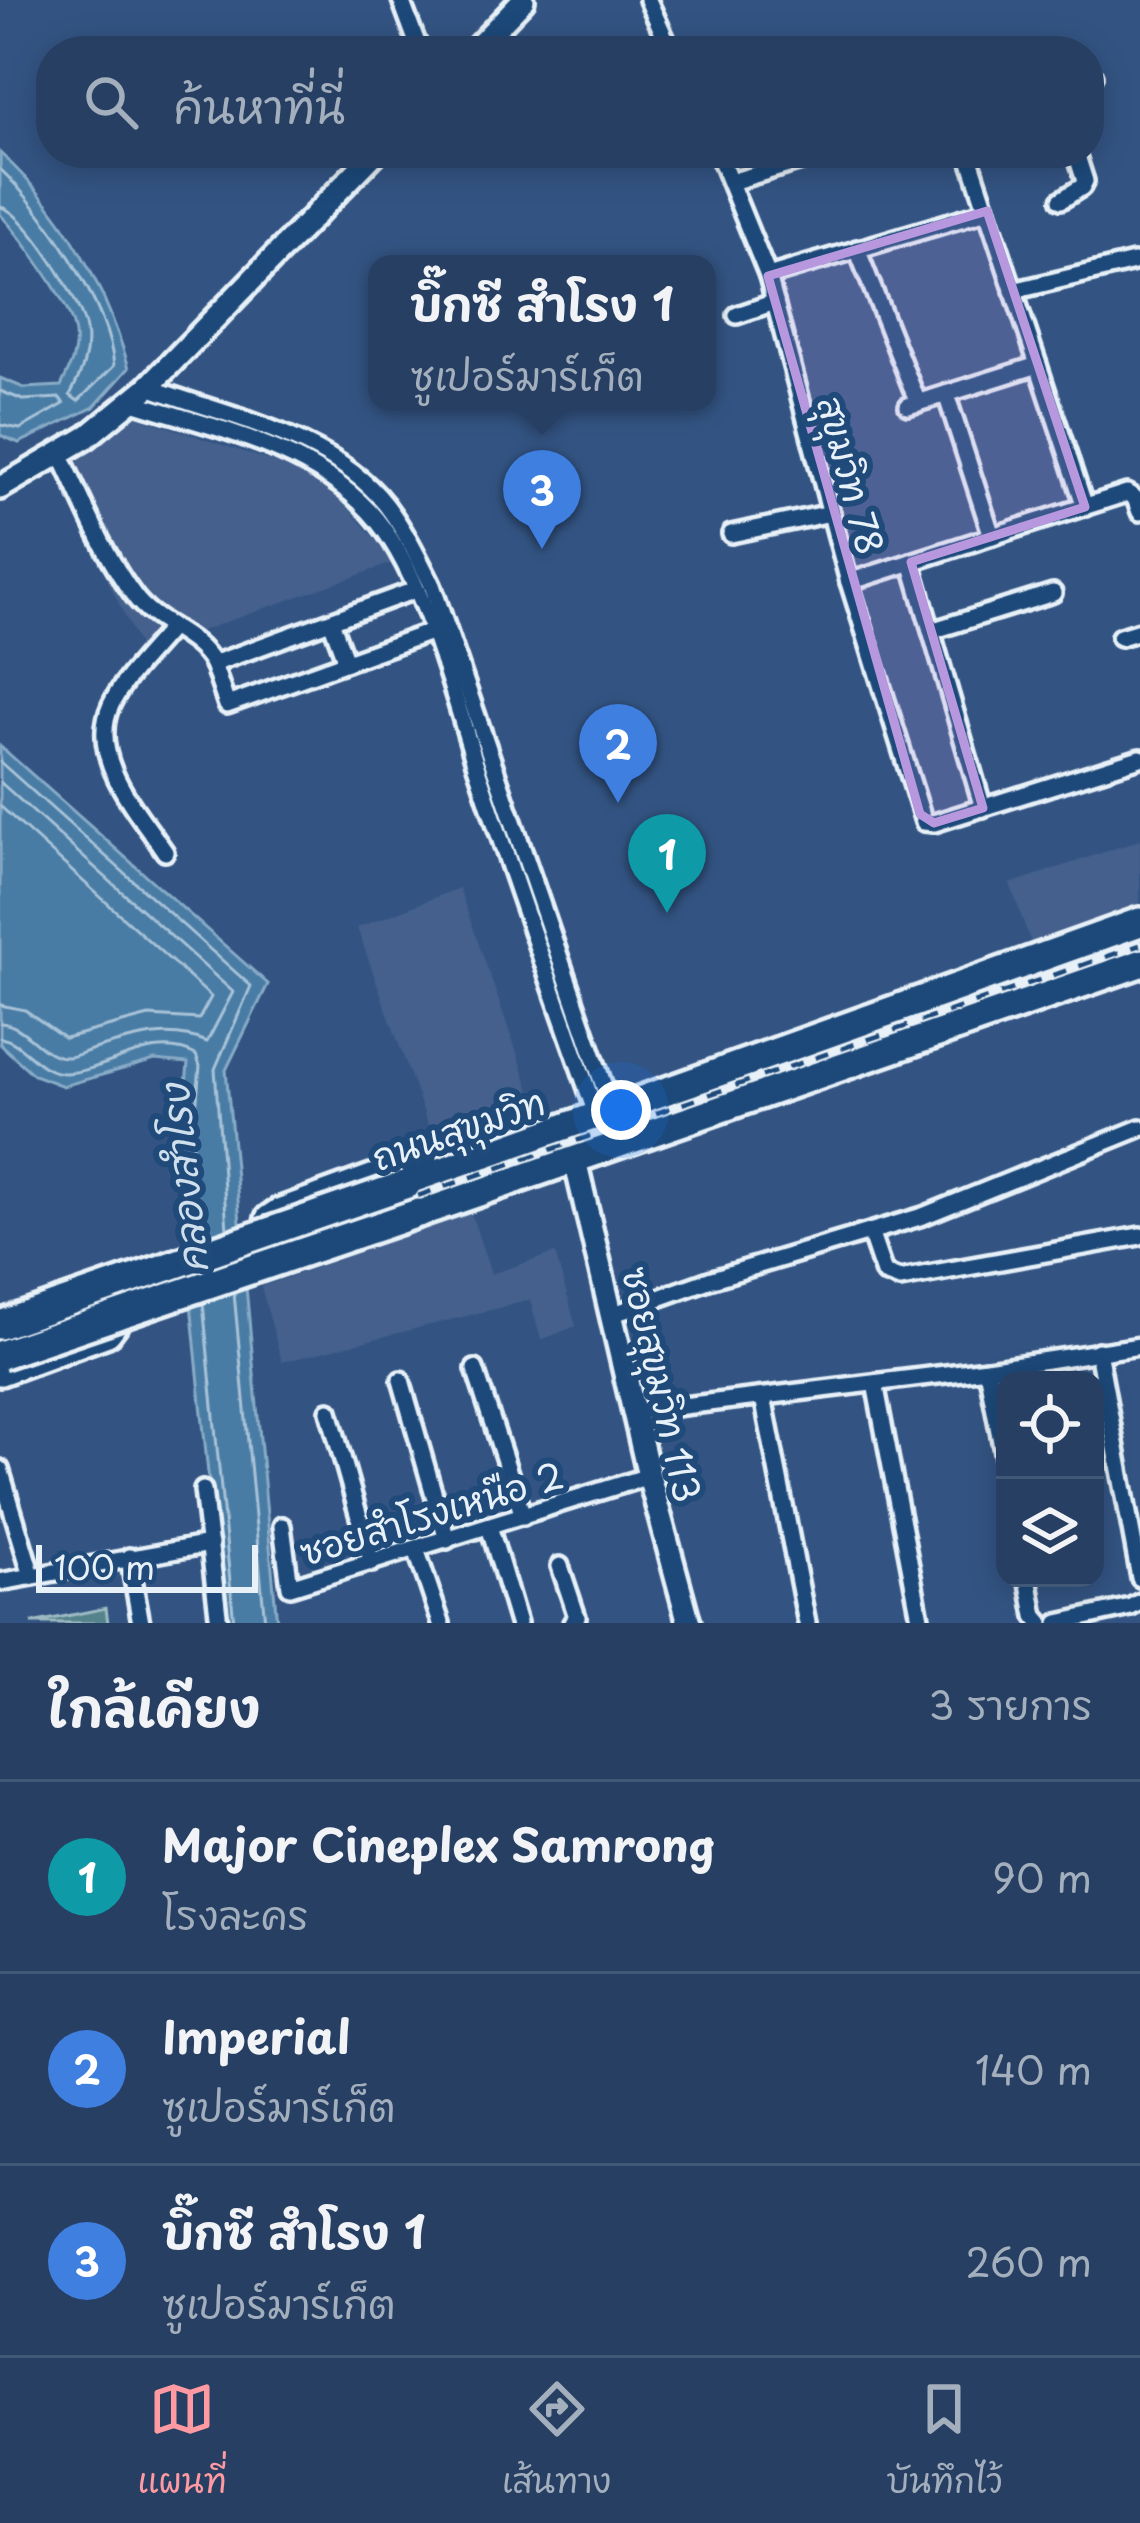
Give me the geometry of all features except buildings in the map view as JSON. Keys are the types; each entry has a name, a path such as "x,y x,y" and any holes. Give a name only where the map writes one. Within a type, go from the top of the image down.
{"highway":[{"name":"ถนนสุขุมวิท","path":"0,1325 1140,922"},
{"name":"ถนนสุขุมวิท","path":"0,1355 1140,963"},
{"path":"575,1160 550,1177 286,1270 271,1267 263,1250 271,1219 279,1213 572,1111 604,1110"},
{"path":"0,1311 96,1282 108,1285 118,1318 107,1332 0,1371"}],"main road":[{"path":"488,36 523,0"},
{"path":"0,488 87,437 139,394 360,168"},
{"name":"ซอยสุขุมวิท 113","path":"575,1160 688,1623"}],"street":[{"path":"401,0 414,36"},
{"path":"648,0 664,36"},
{"name":"สุขุมวิท 78","path":"725,168 768,276 849,582 1127,493 1135,498 1140,512"},
{"path":"731,182 778,168"},
{"path":"973,168 1085,507"},
{"path":"1060,200 1085,181 1081,168"},
{"path":"768,276 987,211"},
{"path":"857,249 913,405 1038,365"},
{"path":"1013,291 1135,262"},
{"path":"737,315 775,302"},
{"path":"139,394 271,439 303,441 348,469 418,555 438,629 604,1110"},
{"path":"946,394 992,536"},
{"path":"60,454 129,587 170,628 198,642 213,664 227,705 438,629"},
{"path":"376,506 438,629"},
{"path":"731,534 831,513"},
{"path":"911,562 983,808"},
{"path":"849,582 925,822 1140,758"},
{"path":"213,664 415,590"},
{"path":"931,631 1053,592"},
{"path":"331,621 346,662"},
{"path":"165,852 126,796 112,767 105,735 113,701 170,628"},
{"path":"1120,637 1140,631"},
{"path":"614,1314 709,1280 923,1216 1140,1128"},
{"path":"870,1232 884,1273 900,1279 1140,1236"},
{"path":"634,1412 1140,1346"},
{"path":"1098,1351 1140,1578"},
{"path":"476,1369 523,1516"},
{"path":"987,1369 996,1416"},
{"path":"401,1380 447,1540"},
{"path":"875,1384 921,1623"},
{"path":"763,1397 807,1623"},
{"path":"329,1412 372,1563"},
{"path":"0,1469 32,1576"},
{"name":"ซอยสำโรงเหนือ 2","path":"282,1526 290,1587 649,1476"},
{"path":"203,1490 219,1623"},
{"path":"489,1526 518,1623"},
{"path":"0,1582 210,1544"},
{"path":"416,1549 441,1623"},
{"path":"129,1557 141,1623"},
{"path":"560,1566 577,1617 572,1623"},
{"path":"1030,1587 1035,1616 1041,1623"},
{"path":"1058,1623 1140,1602"}],"highlighted area":[{"path":"987,211 1085,507 911,562 983,808 934,823 920,814 768,276"}],"shaded area":[{"path":"135,416 322,478 395,562 142,652 58,475"},
{"path":"1140,840 1140,909 1032,946 1010,884"},
{"path":"459,888 532,1095 430,1130 357,928"},
{"path":"471,1213 491,1274 555,1253 576,1326 541,1340 530,1300 282,1362 261,1287"}],"green space":[{"path":"106,1608 108,1623 32,1623"}],"water":[{"path":"0,153 44,199 80,251 108,308 129,368 94,407 19,443 0,435 0,378 24,388 61,386 73,359 75,337 53,286 0,214"},
{"name":"คลองสำโรง","path":"0,746 268,984 226,1070 277,1623 223,1623 178,1174 188,1063 155,1060 63,1086 34,1075 0,1044"}],"railway":[{"path":"0,1356 93,1325 314,1232 1140,945"},
{"path":"0,1316 92,1282 283,1228"}],"place":[{"name":"บิ๊กซี สำโรง 1","path":"542,549"},
{"name":"Imperial","path":"618,803"},
{"name":"Major Cineplex Samrong","path":"667,913"}]}
